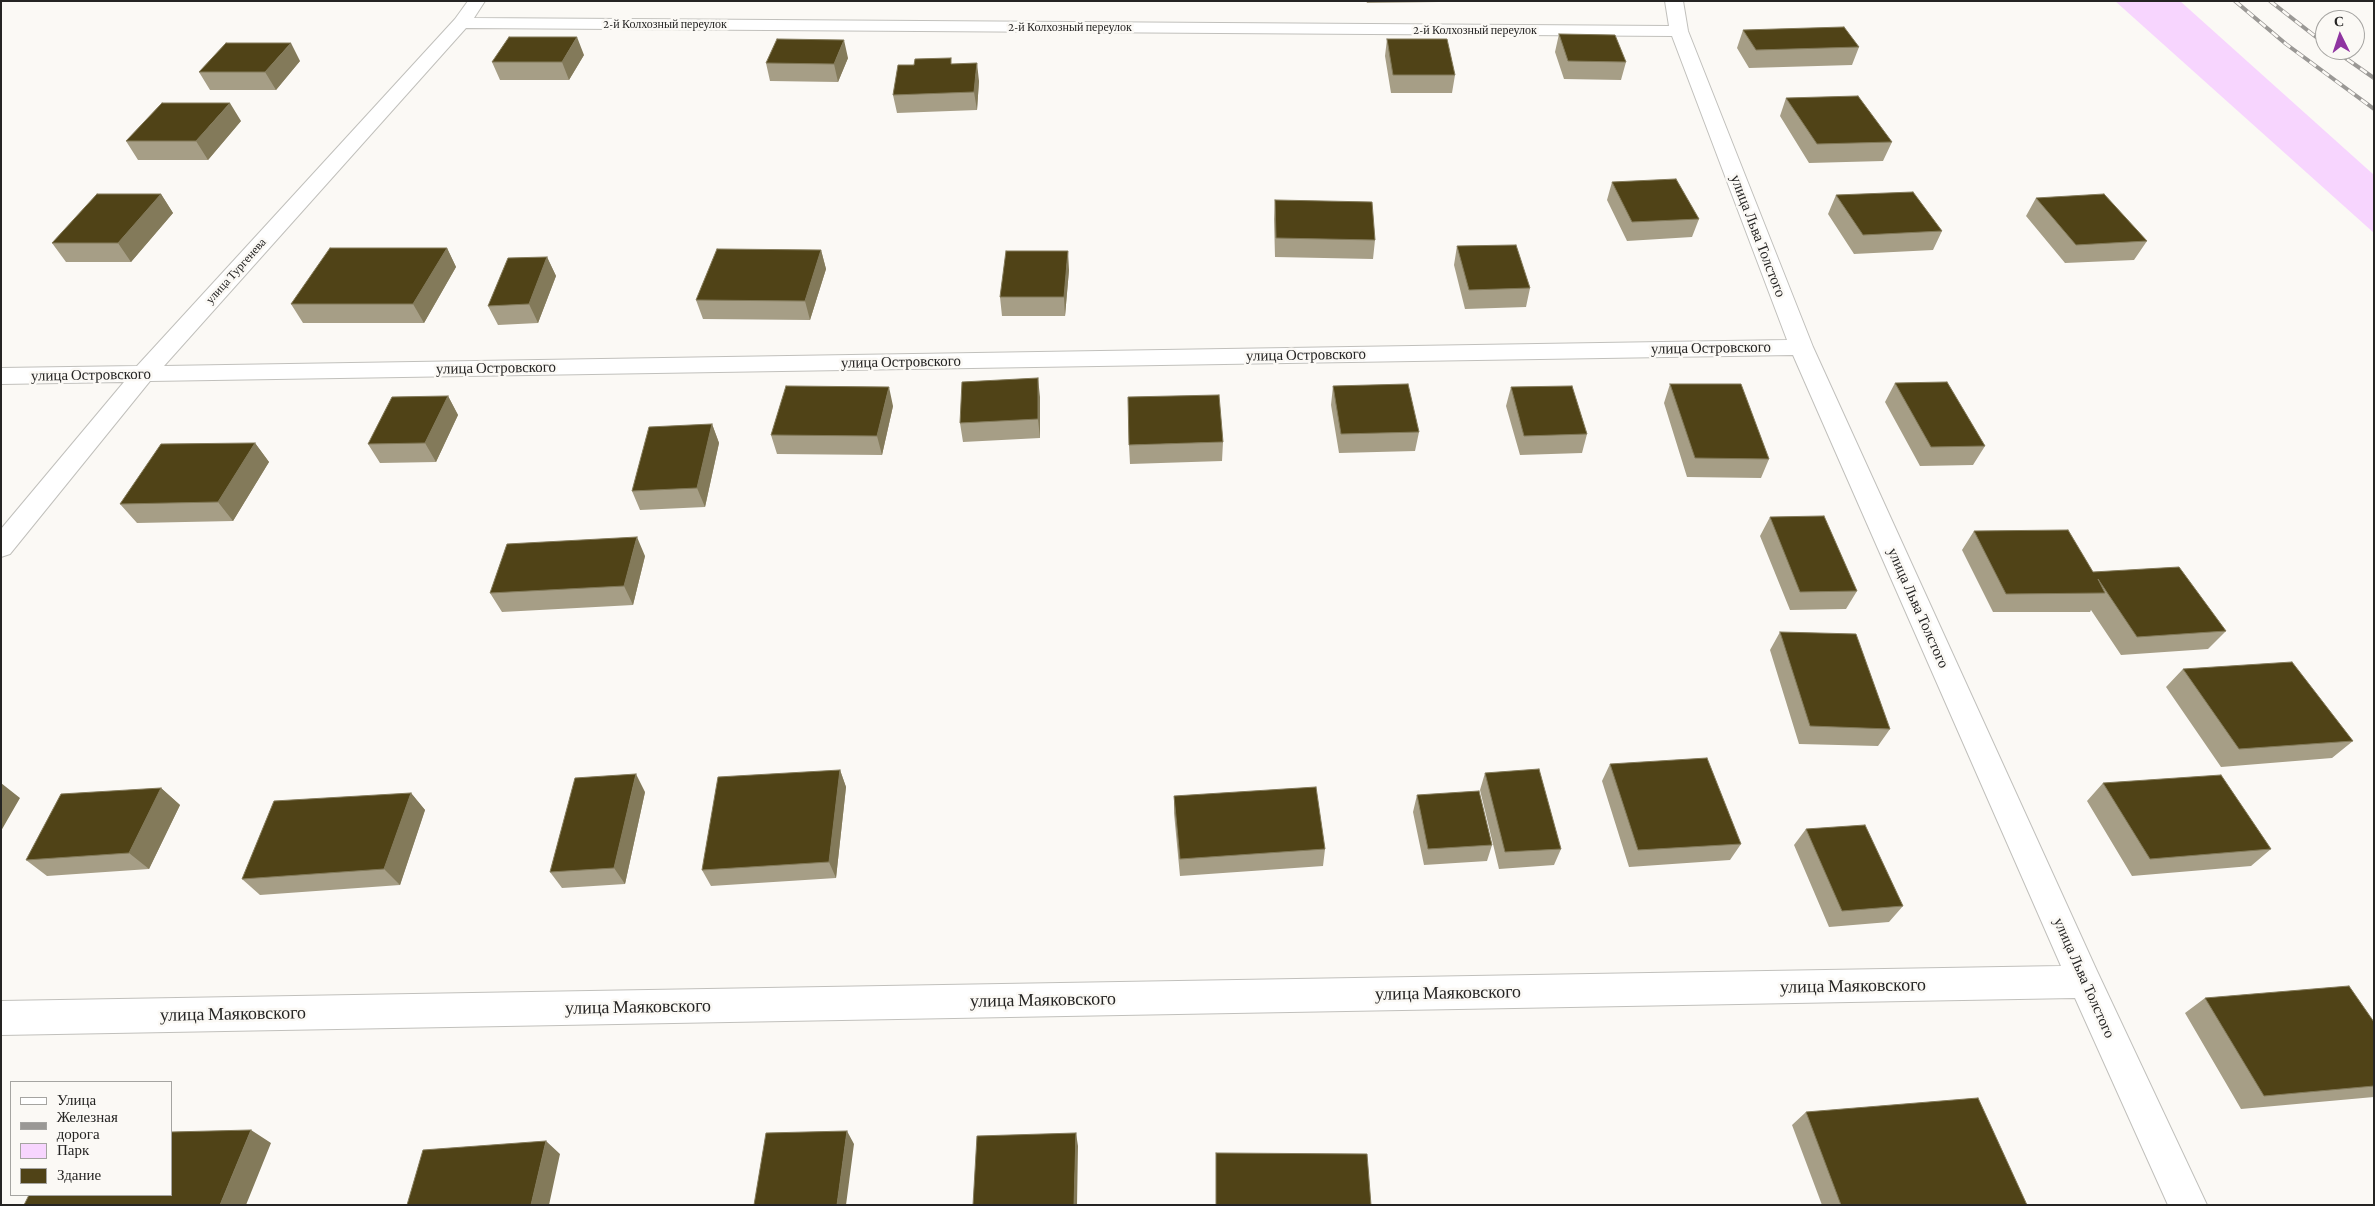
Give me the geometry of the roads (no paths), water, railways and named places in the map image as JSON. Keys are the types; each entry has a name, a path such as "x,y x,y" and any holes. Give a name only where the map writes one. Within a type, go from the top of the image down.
{"street":[{"name":"улица Тургенева","path":"1,547 143,374 461,23 477,1"},
{"name":"улица Льва Толстого","path":"1674,1 1679,31 1801,347 2085,982 2188,1205"},
{"name":"2-й Колхозный переулок","path":"461,23 1679,31"},
{"name":"улица Островского","path":"1,376 1801,347"},
{"name":"улица Маяковского","path":"1,1018 2085,982"}],"railway":[{"path":"2235,1 2286,44 2374,109"},
{"path":"2270,1 2315,36"},
{"path":"2348,60 2374,78"}]}
